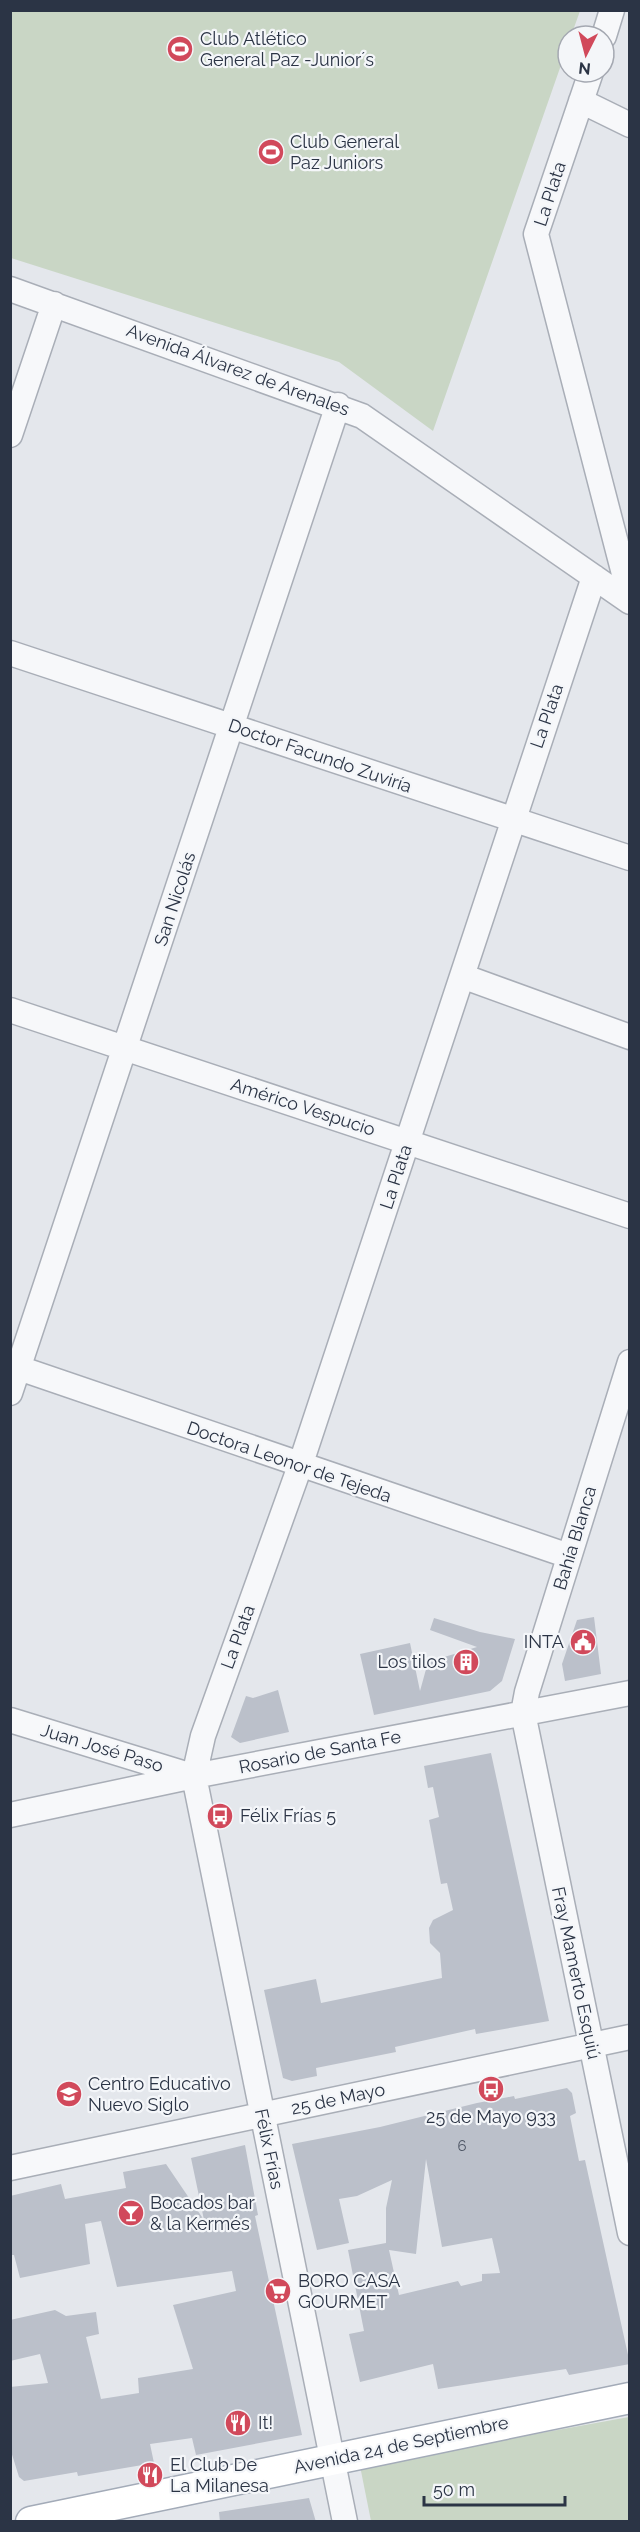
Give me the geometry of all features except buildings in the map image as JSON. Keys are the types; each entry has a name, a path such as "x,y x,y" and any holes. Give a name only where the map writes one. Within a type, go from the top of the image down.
{"main road":[{"name":"Avenida 24 de Septiembre","path":"31,2522 630,2398"}],"street":[{"name":"La Plata","path":"587,84 536,234 630,597"},
{"path":"581,101 630,125"},
{"name":"Avenida Álvarez de Arenales","path":"10,289 338,405 362,416 630,602"},
{"path":"10,435 54,304"},
{"name":"San Nicolás","path":"10,1393 15,1366 126,1048 338,405"},
{"name":"La Plata","path":"194,1776 202,1736 300,1466 594,577"},
{"name":"Doctor Facundo Zuviría","path":"10,653 630,858"},
{"path":"462,976 630,1037"},
{"name":"Américo Vespucio","path":"10,1010 630,1216"},
{"name":"Bahía Blanca","path":"523,1713 630,1362"},
{"name":"Doctora Leonor de Tejeda","path":"15,1366 300,1466 569,1556"},
{"name":"Rosario de Santa Fe","path":"10,1815 194,1776 630,1693"},
{"name":"Fray Mamerto Esquiú","path":"523,1713 630,2233"},
{"name":"Juan José Paso","path":"10,1720 194,1776"},
{"name":"Félix Frías","path":"194,1776 345,2522"},
{"name":"25 de Mayo","path":"10,2168 630,2037"}],"green space":[{"name":"Club General Paz Juniors","path":"11,10 580,11 575,24 556,24 556,79 433,431 339,362 11,258"},
{"path":"629,2417 629,2521 371,2521 360,2466"}],"place":[{"name":"Club Atlético General Paz -Junior´s","path":"180,49"},
{"name":"Club General Paz Juniors","path":"271,152"},
{"name":"INTA","path":"583,1642"},
{"name":"Los tilos","path":"466,1662"},
{"name":"Félix Frías 5","path":"220,1816"},
{"name":"25 de Mayo 933","path":"491,2089"},
{"name":"Centro Educativo Nuevo Siglo","path":"69,2094"},
{"name":"Bocados bar & la Kermés","path":"131,2213"},
{"name":"BORO CASA GOURMET","path":"278,2291"},
{"name":"It!","path":"238,2423"},
{"name":"El Club De La Milanesa","path":"150,2475"}]}
